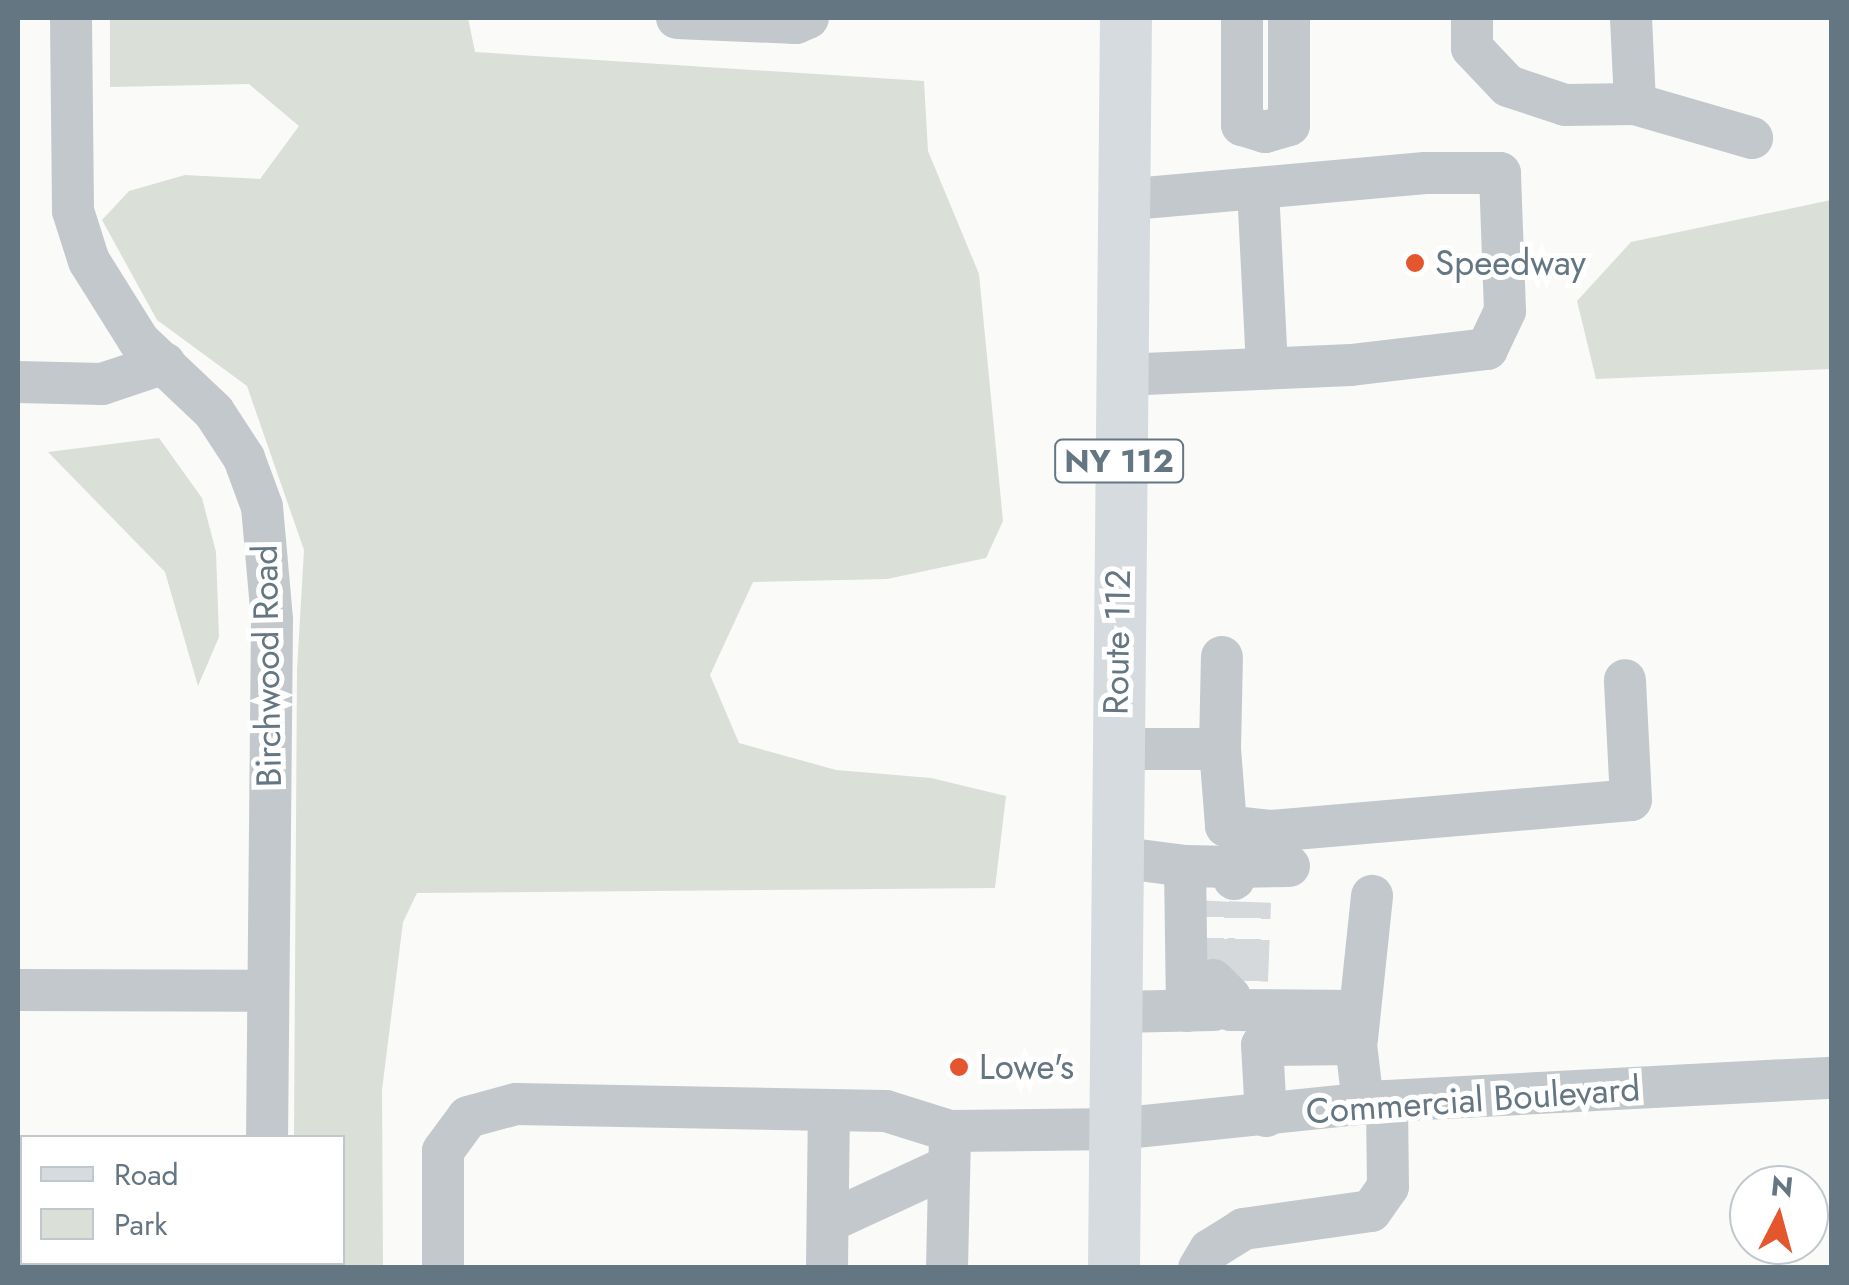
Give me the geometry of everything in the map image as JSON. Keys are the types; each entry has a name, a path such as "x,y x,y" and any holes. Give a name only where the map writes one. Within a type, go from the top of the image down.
{"main road":[{"name":"Route 112","path":"1114,1268 1126,18"}],"street":[{"name":"Birchwood Road","path":"71,18 72,211 108,300 139,342 214,412 244,458 262,507 272,620 267,1135"},
{"path":"678,18 796,24 808,18"},
{"path":"1242,18 1242,125 1264,132 1289,125 1289,18"},
{"path":"1472,18 1472,48 1508,86 1565,105 1636,104 1752,138"},
{"path":"1631,18 1636,104"},
{"path":"1121,376 1487,349 1505,311 1500,173 1425,173 1123,200"},
{"path":"1258,189 1266,367"},
{"path":"18,382 102,384 165,363"},
{"path":"1222,656 1220,749 1226,826 1271,831 1631,800 1625,680"},
{"path":"1116,749 1220,749"},
{"path":"1116,857 1185,866 1234,887 1289,866"},
{"path":"1185,866 1222,996 1262,1045 1266,1116"},
{"path":"1198,1268 1210,1250 1243,1228 1371,1211 1388,1187 1375,1102 1357,1028 1372,896"},
{"path":"18,990 268,991"},
{"path":"1115,1012 1222,996 1357,1028"},
{"path":"1262,1045 1357,1028"},
{"name":"Commercial Boulevard","path":"950,1148 1375,1102 1832,1078"},
{"path":"443,1268 443,1151 452,1132 479,1113 516,1104 829,1110 920,1116 950,1148 946,1268"},
{"path":"828,1268 829,1110"},
{"path":"828,1222 950,1148"}],"green space":[{"path":"110,18 468,18 475,52 924,81 928,151 979,274 1003,521 986,558 887,579 753,582 710,675 739,743 836,770 931,778 1006,796 995,888 417,893 403,922 382,1090 383,1267 293,1267 345,1265 345,1135 294,1135 297,670 304,550 247,386 157,320 102,220 129,191 185,175 260,179 299,126 249,84 110,87"},
{"path":"1831,200 1831,369 1596,379 1577,301 1631,242"},
{"path":"159,438 202,498 216,552 219,637 198,686 165,572 48,452"}],"tunnel":[{"path":"1213,980 1217,901"},
{"path":"1247,981 1250,902"}],"place":[{"name":"Speedway","path":"1415,263"},
{"name":"Lowe's","path":"959,1067"}]}
